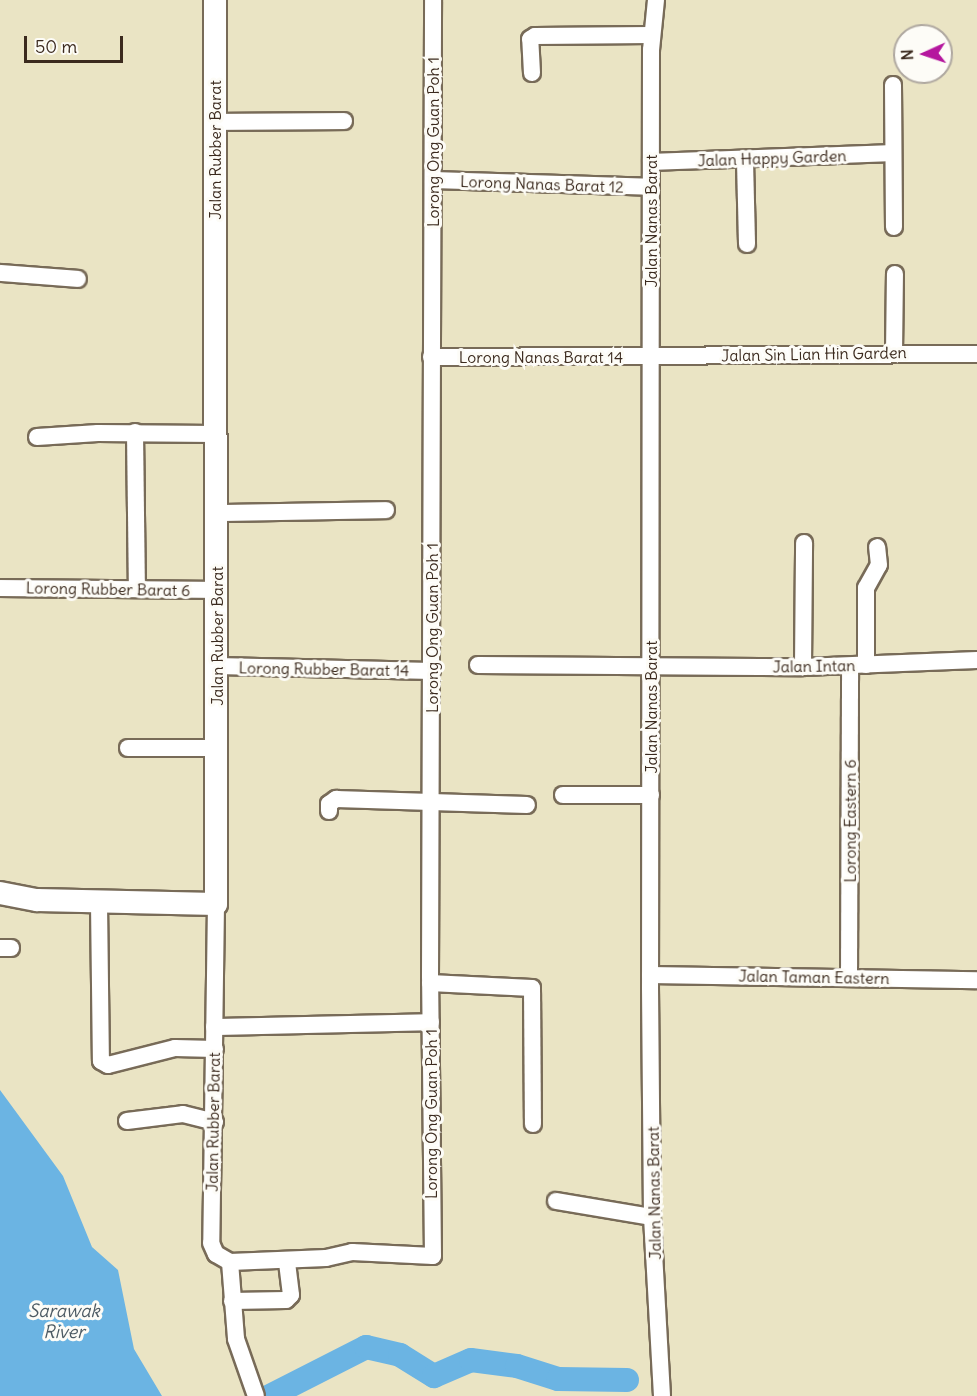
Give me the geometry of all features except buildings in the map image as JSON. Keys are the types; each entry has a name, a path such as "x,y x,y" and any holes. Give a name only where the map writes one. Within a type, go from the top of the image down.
{"main road":[{"name":"Jalan Rubber Barat","path":"215,0 216,904"},
{"path":"0,893 37,900 216,904"}],"street":[{"name":"Lorong Ong Guan Poh 1","path":"287,1260 352,1252 433,1256 430,983 433,801 431,357 433,0"},
{"name":"Jalan Nanas Barat","path":"645,0 652,27"},
{"name":"Jalan Nanas Barat","path":"656,0 652,27 650,187 650,975 652,1217 662,1396"},
{"path":"532,73 530,39 535,36 652,27"},
{"path":"893,85 894,227"},
{"path":"215,122 344,121"},
{"name":"Jalan Happy Garden","path":"651,162 894,153"},
{"path":"745,160 747,244"},
{"name":"Lorong Nanas Barat 12","path":"433,180 650,187"},
{"path":"0,273 78,279"},
{"path":"894,353 895,274"},
{"name":"Jalan Sin Lian Hin Garden","path":"650,357 977,354"},
{"name":"Lorong Nanas Barat 14","path":"431,357 650,357"},
{"path":"37,437 135,432 215,434"},
{"path":"135,432 137,589"},
{"path":"217,513 386,510"},
{"path":"803,667 804,543"},
{"name":"Lorong Eastern 6","path":"849,976 858,666 866,588 879,565 877,547"},
{"name":"Lorong Rubber Barat 6","path":"0,588 217,590"},
{"name":"Jalan Intan","path":"478,665 803,667 977,660"},
{"name":"Lorong Rubber Barat 14","path":"217,666 432,671"},
{"path":"128,748 216,748"},
{"path":"563,795 651,795"},
{"path":"329,811 329,804 336,799 526,806"},
{"path":"99,903 101,1061 108,1065 175,1048 215,1049"},
{"name":"Jalan Rubber Barat","path":"216,904 215,1122 211,1244 216,1254 230,1262"},
{"name":"Jalan Taman Eastern","path":"650,975 849,976 977,980"},
{"path":"430,983 532,988 533,1124"},
{"path":"214,1027 431,1022"},
{"path":"127,1121 183,1113 215,1122"},
{"path":"556,1201 652,1217"},
{"path":"232,1301 286,1300 291,1295 287,1260 230,1262 232,1301 236,1339 256,1396"}],"water":[{"name":"Sarawak River","path":"0,1090 63,1176 92,1247 118,1270 134,1349 162,1396 0,1396"}],"waterway":[{"path":"270,1396 366,1347 400,1355 434,1376 471,1360 517,1366 558,1379 627,1380"}]}
